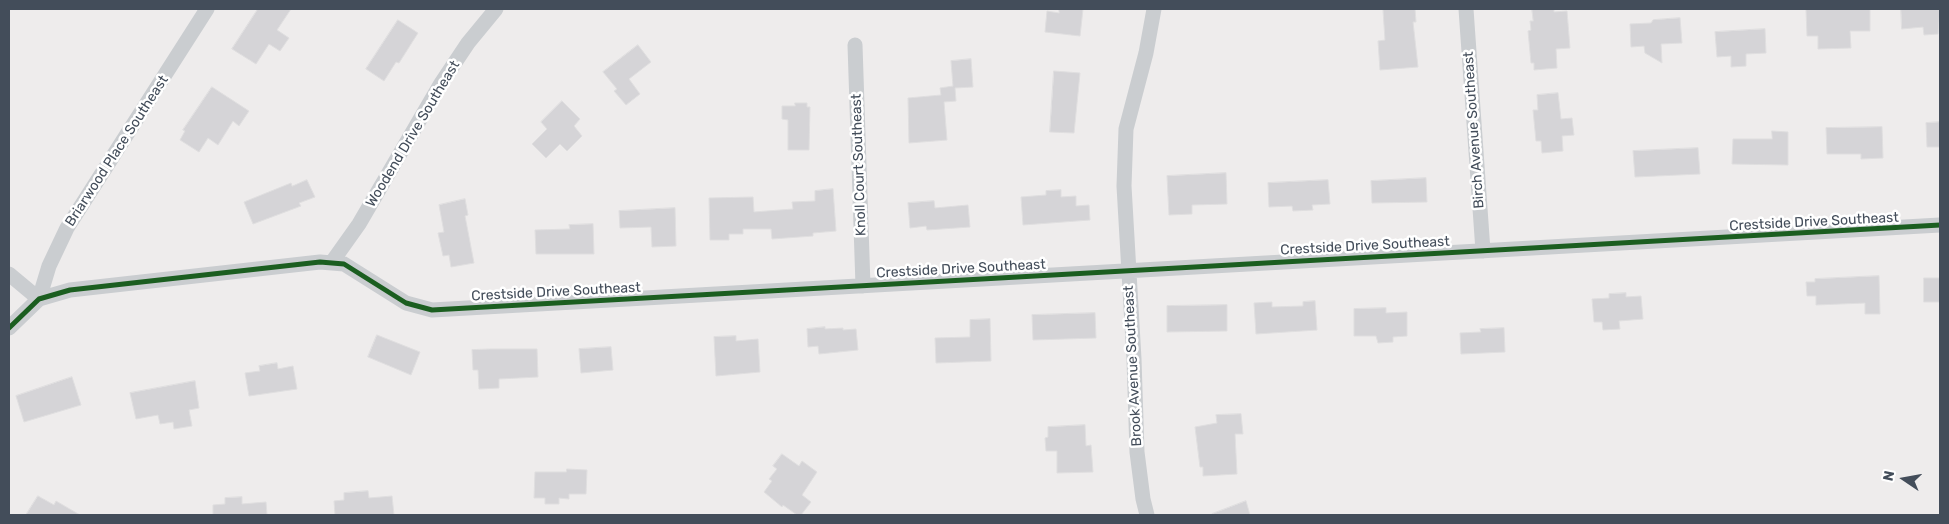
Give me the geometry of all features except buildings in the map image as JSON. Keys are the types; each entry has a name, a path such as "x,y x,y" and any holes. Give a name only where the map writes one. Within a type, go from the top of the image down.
{"street":[{"name":"Briarwood Place Southeast","path":"39,299 49,266 66,228 207,9"},
{"name":"Woodend Drive Southeast","path":"332,262 359,224 445,78 468,43 496,9"},
{"name":"Brook Avenue Southeast","path":"1147,515 1136,452 1134,359 1124,186 1126,129 1146,53 1154,9"},
{"name":"Birch Avenue Southeast","path":"1466,9 1483,251"},
{"name":"Knoll Court Southeast","path":"855,45 863,286"},
{"name":"Crestside Drive Southeast","path":"9,328 39,299 70,290 332,262 344,264 406,303 432,310 1940,225"},
{"path":"9,274 39,299"}],"cycle path":[{"path":"9,328 39,299 70,290 320,262 344,264 406,303 432,310 1940,225"}]}
